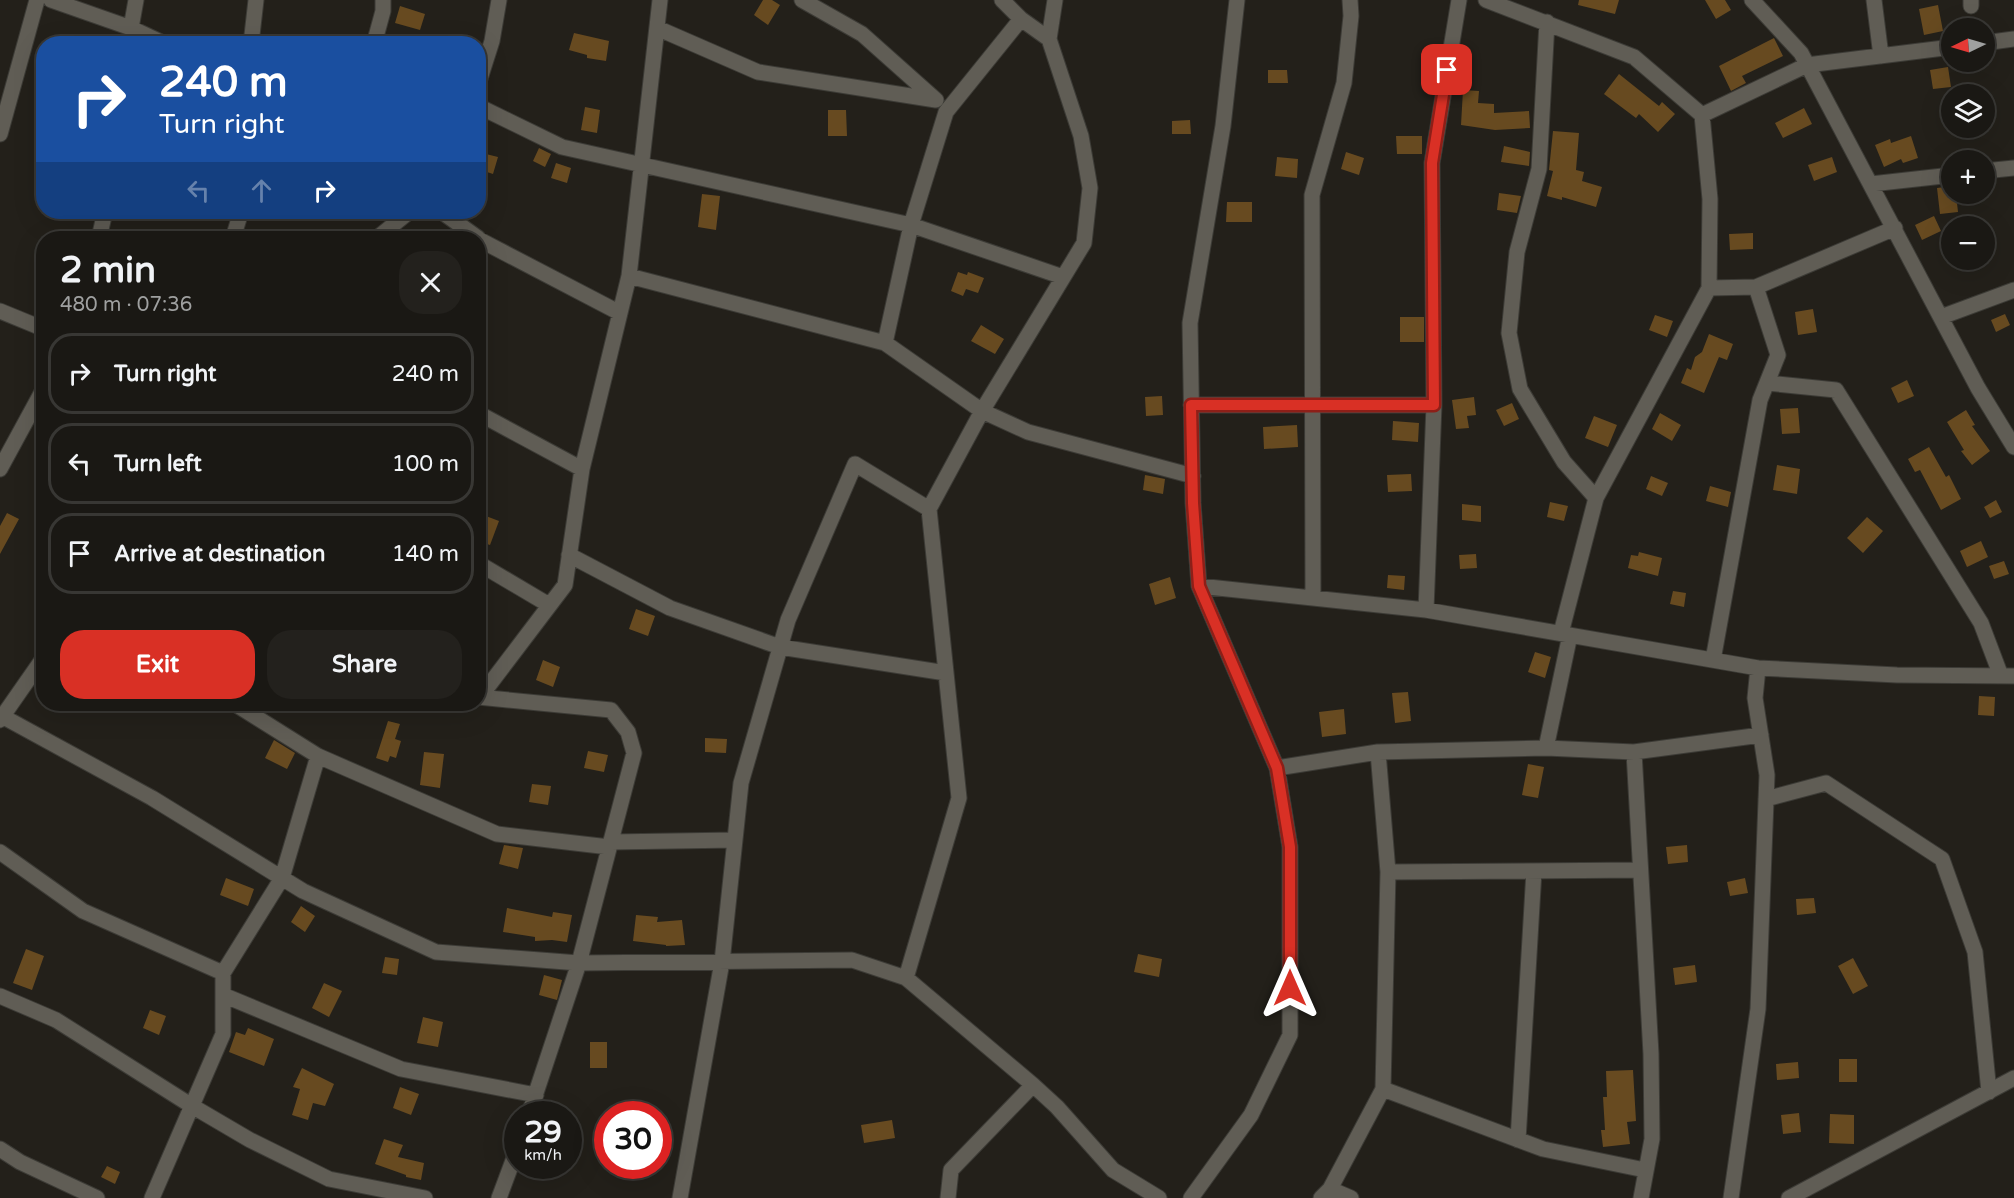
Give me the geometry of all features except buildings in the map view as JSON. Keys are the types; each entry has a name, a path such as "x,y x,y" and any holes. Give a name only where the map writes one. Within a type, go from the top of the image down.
{"street":[{"path":"0,134 37,0"},
{"path":"51,0 131,28 143,36"},
{"path":"131,28 136,0"},
{"path":"252,36 256,0"},
{"path":"376,36 383,11 383,0"},
{"path":"486,60 492,41 499,0"},
{"path":"486,688 565,585 582,469 629,276 660,0"},
{"path":"802,0 862,34 936,100 946,112"},
{"path":"1002,0 1021,19 1049,39"},
{"path":"906,978 959,798 929,509 982,411 1084,243 1090,188 1081,136 1049,39 1055,0"},
{"path":"1191,1198 1251,1115 1290,1035 1290,847 1277,768 1199,586 1193,476 1190,323 1223,126 1237,0"},
{"path":"1313,598 1312,195 1344,83 1351,16 1350,0"},
{"path":"1426,610 1434,405 1432,163 1459,0"},
{"path":"1486,0 1634,57 1702,115 1710,199 1709,288 1596,498 1566,634 1546,748"},
{"path":"1752,0 1801,53 1978,388 2014,447"},
{"path":"1875,0 1881,56"},
{"path":"885,343 911,225 946,112 1021,19"},
{"path":"1547,22 1539,169 1517,252 1509,333 1520,389 1564,462 1596,498"},
{"path":"657,28 758,72 936,100"},
{"path":"1995,42 2014,39"},
{"path":"1702,115 1807,65 1941,48"},
{"path":"486,110 562,147 911,225 1063,276"},
{"path":"1995,170 2014,168"},
{"path":"1872,184 1941,176"},
{"path":"385,231 400,219"},
{"path":"451,219 467,231"},
{"path":"1709,288 1756,287 1895,228"},
{"path":"486,243 620,314"},
{"path":"629,276 885,343 982,411 1028,432 1193,476"},
{"path":"1713,660 1760,399 1778,355 1756,287"},
{"path":"1941,317 2014,290"},
{"path":"0,311 36,326"},
{"path":"1199,586 1426,610 1758,669 2010,677 1981,623 1836,390 1767,383"},
{"path":"0,469 36,403"},
{"path":"1191,405 1434,405"},
{"path":"486,417 582,469"},
{"path":"680,1198 722,962 741,783 788,620 855,464 929,509"},
{"path":"569,555 670,608 780,647 946,673"},
{"path":"486,568 549,606"},
{"path":"36,668 1,717 152,798 303,891 436,952 579,963 852,960 906,978 1057,1107 1113,1170 1159,1198"},
{"path":"1731,1198 1758,1009 1767,775 1755,698 1758,669"},
{"path":"486,698 610,710 628,732 634,753 579,963 534,1101"},
{"path":"246,711 318,756 497,834 610,844 735,840"},
{"path":"1277,768 1378,752 1546,748 1634,752 1761,735"},
{"path":"1351,1198 1326,1193 1383,1089 1388,872 1378,752"},
{"path":"1634,752 1651,1054 1652,1139 1641,1198"},
{"path":"152,1198 223,1034 223,973 282,878 318,756"},
{"path":"1766,799 1826,783 1942,859 1975,952 1989,1092"},
{"path":"0,852 83,911 223,973"},
{"path":"1388,872 1641,870"},
{"path":"1518,1140 1534,871"},
{"path":"223,994 401,1070 536,1095"},
{"path":"0,996 56,1020 250,1140 329,1179 425,1198"},
{"path":"1788,1198 2014,1078"},
{"path":"948,1198 951,1170 1033,1085"},
{"path":"1383,1089 1543,1149 1645,1170"},
{"path":"0,1149 20,1162 97,1198"},
{"path":"499,1198 506,1179"}],"route":[{"path":"1290,988 1290,847 1277,768 1199,586 1193,503 1191,405 1434,405 1432,163 1447,70"}]}
